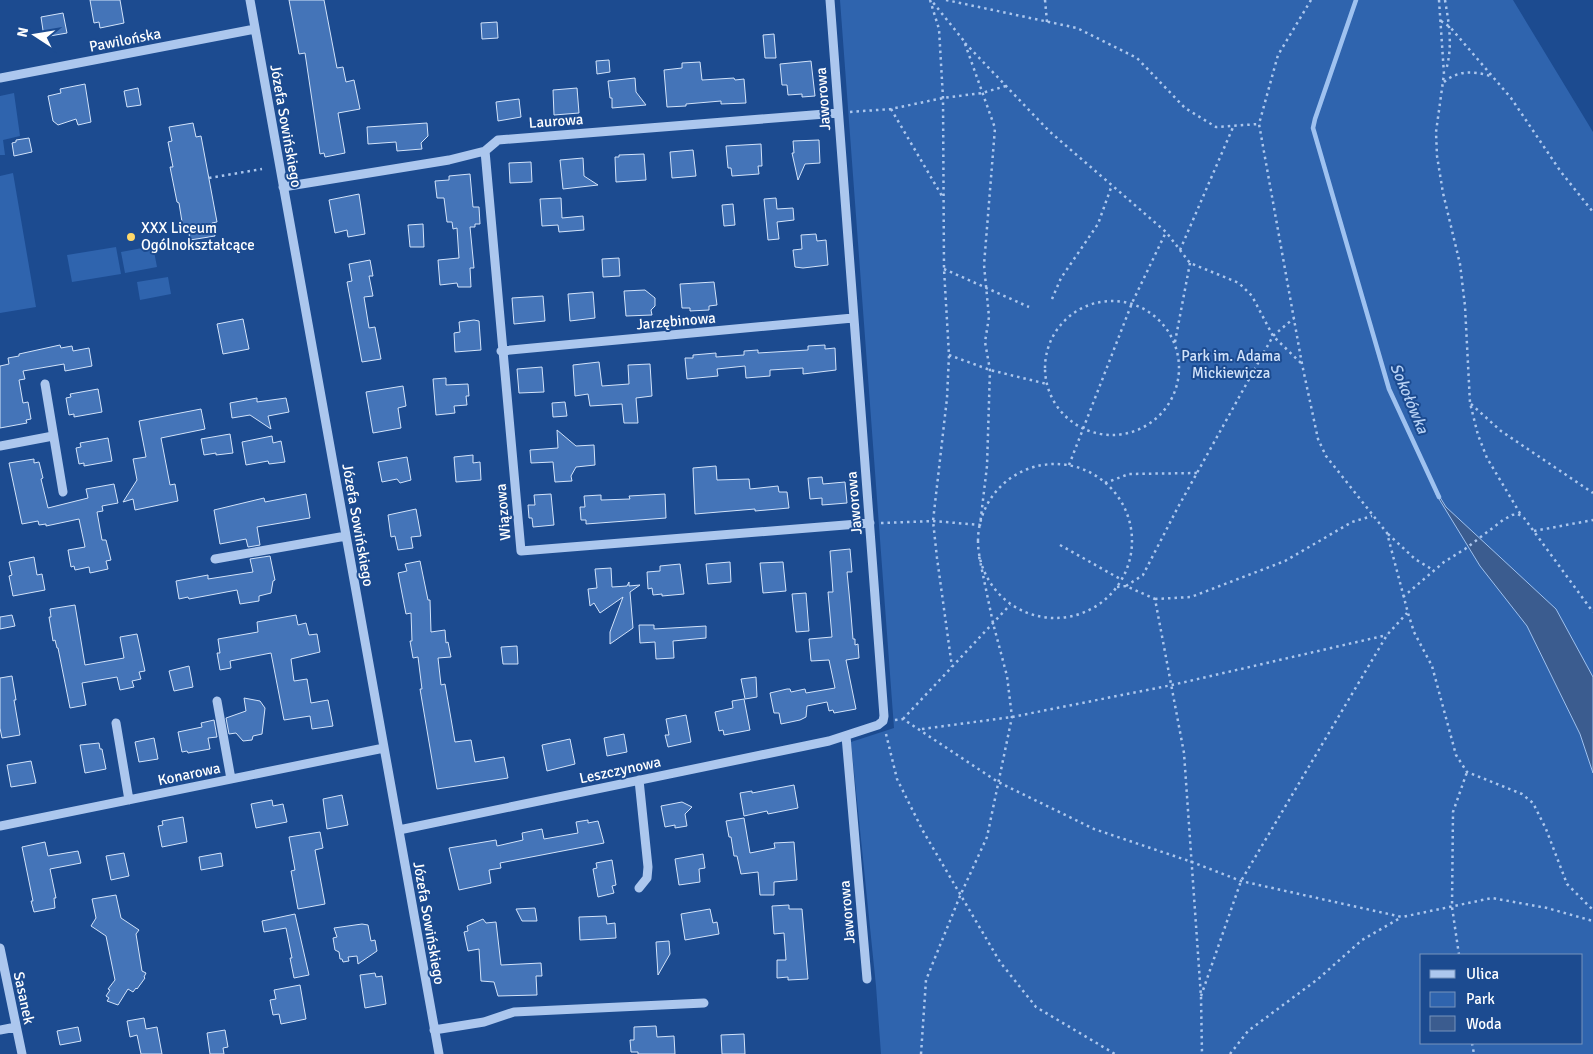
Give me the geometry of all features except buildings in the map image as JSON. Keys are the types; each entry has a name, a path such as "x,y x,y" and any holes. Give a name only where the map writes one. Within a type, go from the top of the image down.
{"street":[{"name":"Józefa Sowińskiego","path":"250,0 439,1054"},
{"name":"Jaworowa","path":"830,0 870,523 883,721"},
{"name":"Pawilońska","path":"0,78 255,29"},
{"name":"Laurowa","path":"283,187 449,160 485,151 498,140 838,113"},
{"name":"Wiązowa","path":"485,151 520,552 870,523"},
{"name":"Jarzębinowa","path":"501,351 853,318"},
{"path":"45,384 63,492"},
{"path":"0,446 53,436"},
{"path":"215,559 346,536"},
{"path":"217,701 231,779"},
{"path":"846,736 883,721"},
{"path":"116,723 129,800"},
{"name":"Jaworowa","path":"846,736 867,979"},
{"name":"Leszczynowa","path":"399,830 846,736"},
{"name":"Konarowa","path":"0,826 384,748"},
{"path":"639,780 648,867 647,878 639,888"},
{"name":"Sasanek","path":"0,948 22,1054"},
{"path":"434,1030 484,1022 514,1012 704,1004"},
{"path":"0,1030 16,1027"}],"path":[{"path":"931,0 964,41 1049,131 1166,232 1190,263 1239,283 1252,296 1273,336 1302,364"},
{"path":"931,0 939,29 944,98 944,269 949,355 947,398 933,521 952,667"},
{"path":"946,0 1077,28 1137,58 1185,108 1216,127 1259,124"},
{"path":"1045,0 1047,22"},
{"path":"1311,0 1278,55 1259,124 1302,364 1318,439 1326,456 1387,533 1415,559 1434,570"},
{"path":"1439,0 1444,74 1436,132 1437,156 1443,193 1460,264 1465,306 1470,403 1478,435 1487,458 1521,514 1593,612"},
{"path":"1444,74 1450,56 1450,27 1445,0"},
{"path":"1441,21 1450,27 1511,98 1561,172 1593,212"},
{"path":"921,1054 926,980 960,896 987,837 1012,717 1007,676 993,623 979,556 978,540 987,466 990,370 985,342 989,317 984,265 994,128 964,41"},
{"path":"1443,83 1458,73 1470,72 1492,76"},
{"path":"838,113 891,109 1006,86"},
{"path":"891,109 943,197"},
{"path":"1180,250 1234,125"},
{"path":"209,178 262,170"},
{"path":"1052,299 1061,278 1098,224 1112,185"},
{"path":"1070,466 1132,304 1166,232"},
{"path":"1174,342 1190,263"},
{"path":"944,269 1029,307"},
{"path":"1119,301 1132,304 1144,308 1162,323 1174,342 1179,366 1176,389 1168,404 1157,418 1136,431 1124,434 1099,434 1083,429 1066,417 1057,407 1047,384 1046,358 1049,346 1062,323 1076,311 1094,303 1119,301"},
{"path":"1117,587 1126,586 1143,575 1273,336 1294,318"},
{"path":"949,355 990,370 1047,384"},
{"path":"1470,403 1502,431 1593,494"},
{"path":"979,556 985,574 996,591 1010,605 1032,615 1055,619 1079,615 1100,604 1117,587 1130,560 1132,539 1128,518 1119,498 1105,483 1088,472 1070,466 1046,465 1023,471 1003,484 988,502 980,525"},
{"path":"1105,483 1129,474 1197,473"},
{"path":"1403,598 1434,570 1493,528 1512,515 1521,514"},
{"path":"1126,586 1155,599 1191,597 1285,560 1352,522 1372,516"},
{"path":"1534,531 1593,520"},
{"path":"870,523 933,521 980,525"},
{"path":"1387,533 1403,598 1414,632 1432,666 1456,755 1467,772 1522,794 1533,804 1546,829 1567,884 1593,910"},
{"path":"1060,545 1122,580"},
{"path":"1155,599 1184,753 1202,1054"},
{"path":"903,719 1010,605"},
{"path":"1200,997 1241,881 1387,635 1408,612"},
{"path":"921,730 1012,717 1172,685 1387,635"},
{"path":"1114,1054 1036,1007 1000,962 923,831 897,779 883,721 903,719 998,782 1094,829 1192,862 1241,881 1402,917"},
{"path":"1459,954 1452,907 1453,812 1467,772"},
{"path":"1230,1054 1248,1031 1318,979 1362,940 1402,917 1492,898 1547,908 1593,921"}],"green space":[{"name":"Park im. Adama Mickiewicza","path":"840,0 1513,0 1593,132 1593,1054 881,1054 876,986 851,742 894,728"},
{"path":"14,93 20,136 3,140 5,155 0,155 0,96"},
{"path":"13,173 36,307 0,313 0,176"},
{"path":"153,246 157,267 125,273 121,252"},
{"path":"116,247 121,274 72,282 67,255"},
{"path":"168,277 171,294 140,300 137,282"}],"water":[{"path":"1436,494 1438,494 1446,507 1556,609 1593,677 1593,773 1580,734 1527,626 1480,566"}],"waterway":[{"name":"Sokołówka","path":"1356,0 1313,128 1389,389 1439,497"}],"place":[{"name":"XXX Liceum Ogólnokształcące","path":"131,237"}]}
